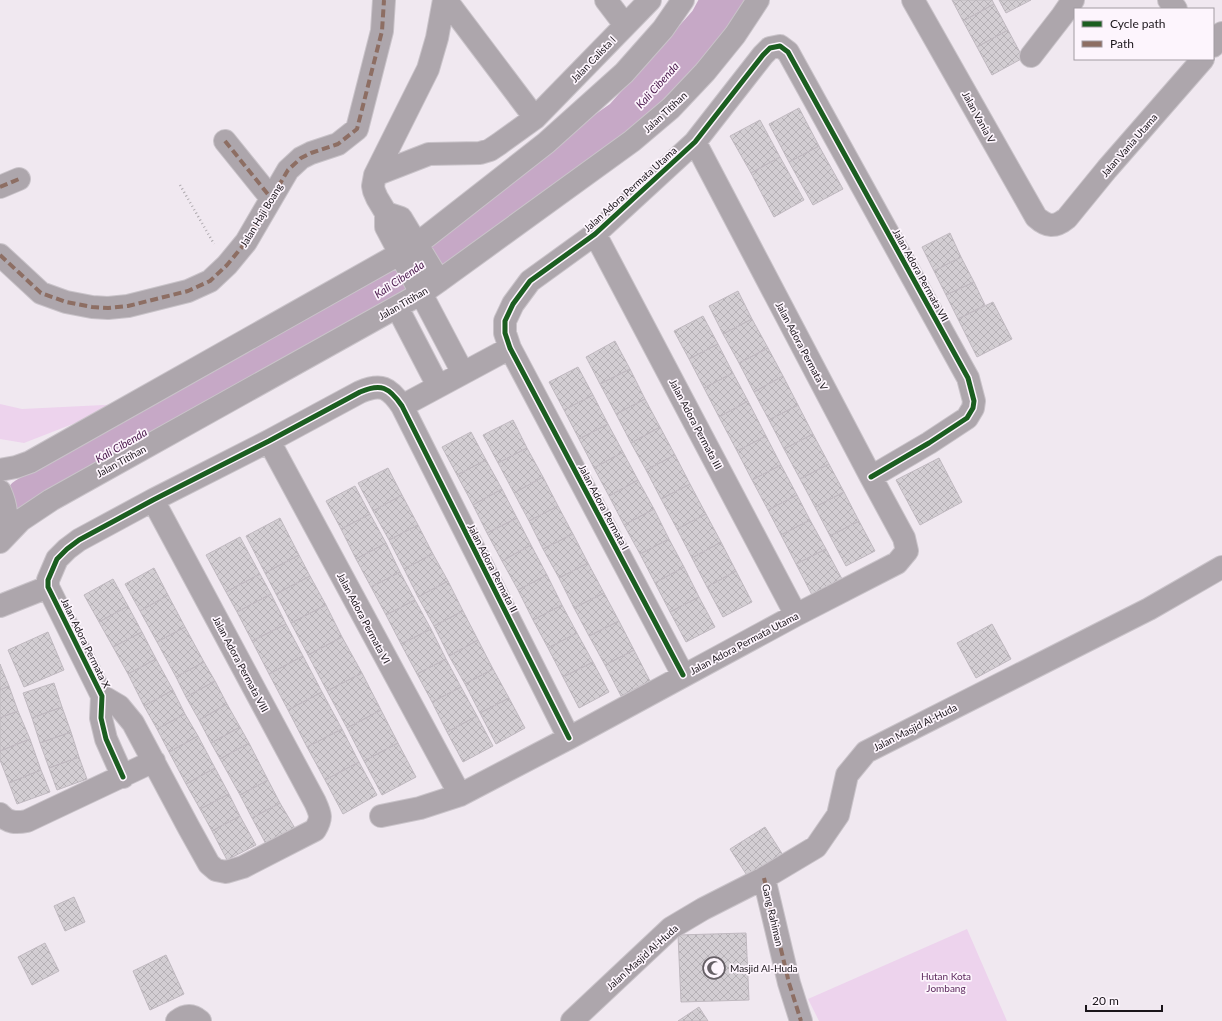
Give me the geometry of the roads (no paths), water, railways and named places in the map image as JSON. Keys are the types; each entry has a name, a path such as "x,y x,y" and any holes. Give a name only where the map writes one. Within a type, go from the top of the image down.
{"street":[{"name":"Jalan Haji Boang","path":"0,255 41,293 66,302 108,308 128,306 188,291 210,281 227,265 246,242 288,170 301,158 338,144 357,129 382,31 384,0"},
{"path":"445,0 535,118"},
{"path":"445,0 428,70 375,175 373,186 376,198 386,213 386,227 411,252 428,284 463,373"},
{"path":"606,0 626,26"},
{"name":"Jalan Calista I","path":"375,175 429,154 480,153 490,150 500,144 535,118 650,0"},
{"path":"0,470 16,467 30,462 411,252 546,143 624,73 663,29 683,0"},
{"name":"Jalan Titihan","path":"0,542 21,520 51,500 397,307 632,141 671,108 705,72 736,35 758,0"},
{"name":"Jalan Vania V","path":"913,0 1036,216 1043,224 1052,226"},
{"path":"1169,0 1175,8"},
{"path":"1031,56 1063,5"},
{"path":"1214,45 1222,33"},
{"name":"Jalan Adora Permata Utama","path":"510,348 505,333 505,321 514,304 530,281 595,234 695,142 763,55 770,48 780,46"},
{"name":"Jalan Adora Permata VII","path":"780,46 788,52 968,378 974,401 973,408 967,418 929,443 871,477"},
{"name":"Jalan Vania Utama","path":"1052,226 1061,223 1067,218 1107,169 1202,60"},
{"path":"225,141 271,198"},
{"name":"Jalan Adora Permata V","path":"695,142 904,538 907,551"},
{"name":"Jalan Adora Permata III","path":"595,234 796,615"},
{"path":"397,307 438,386"},
{"path":"402,406 510,348"},
{"name":"Jalan Adora Permata I","path":"510,348 683,675"},
{"name":"Jalan Adora Permata II","path":"48,587 48,580 57,559 79,540 371,387 383,387 395,396 402,406 569,738"},
{"name":"Jalan Adora Permata VI","path":"269,441 460,795"},
{"path":"0,491 6,504 6,526 0,538"},
{"name":"Jalan Adora Permata VIII","path":"153,500 320,812 320,820 314,830"},
{"name":"Jalan Adora Permata Utama","path":"381,816 420,808 460,795 569,738 796,615 897,563 907,551"},
{"name":"Jalan Masjid Al-Huda","path":"572,1021 671,928 703,908 764,878 816,847 838,815 847,774 866,752 1148,609 1222,568"},
{"path":"0,606 48,587"},
{"name":"Jalan Adora Permata X","path":"48,587 102,696 101,718 106,739 123,777"},
{"name":"Jalan Adora Permata X","path":"102,696 118,706 133,723 209,864 216,870 226,872 244,867 314,830"},
{"path":"0,814 5,820 15,823 27,821 123,777 154,761"},
{"name":"Gang Rahiman","path":"764,878 789,983 801,1021"},
{"path":"177,1021 184,1016 190,1016 197,1018 200,1021"}],"waterway":[{"name":"Kali Cibenda","path":"27,500 390,286 625,121 711,24 724,0"}],"place":[{"name":"Masjid Al-Huda","path":"714,968"}],"park label":[{"name":"Hutan Kota Jombang","path":"946,982"}]}
